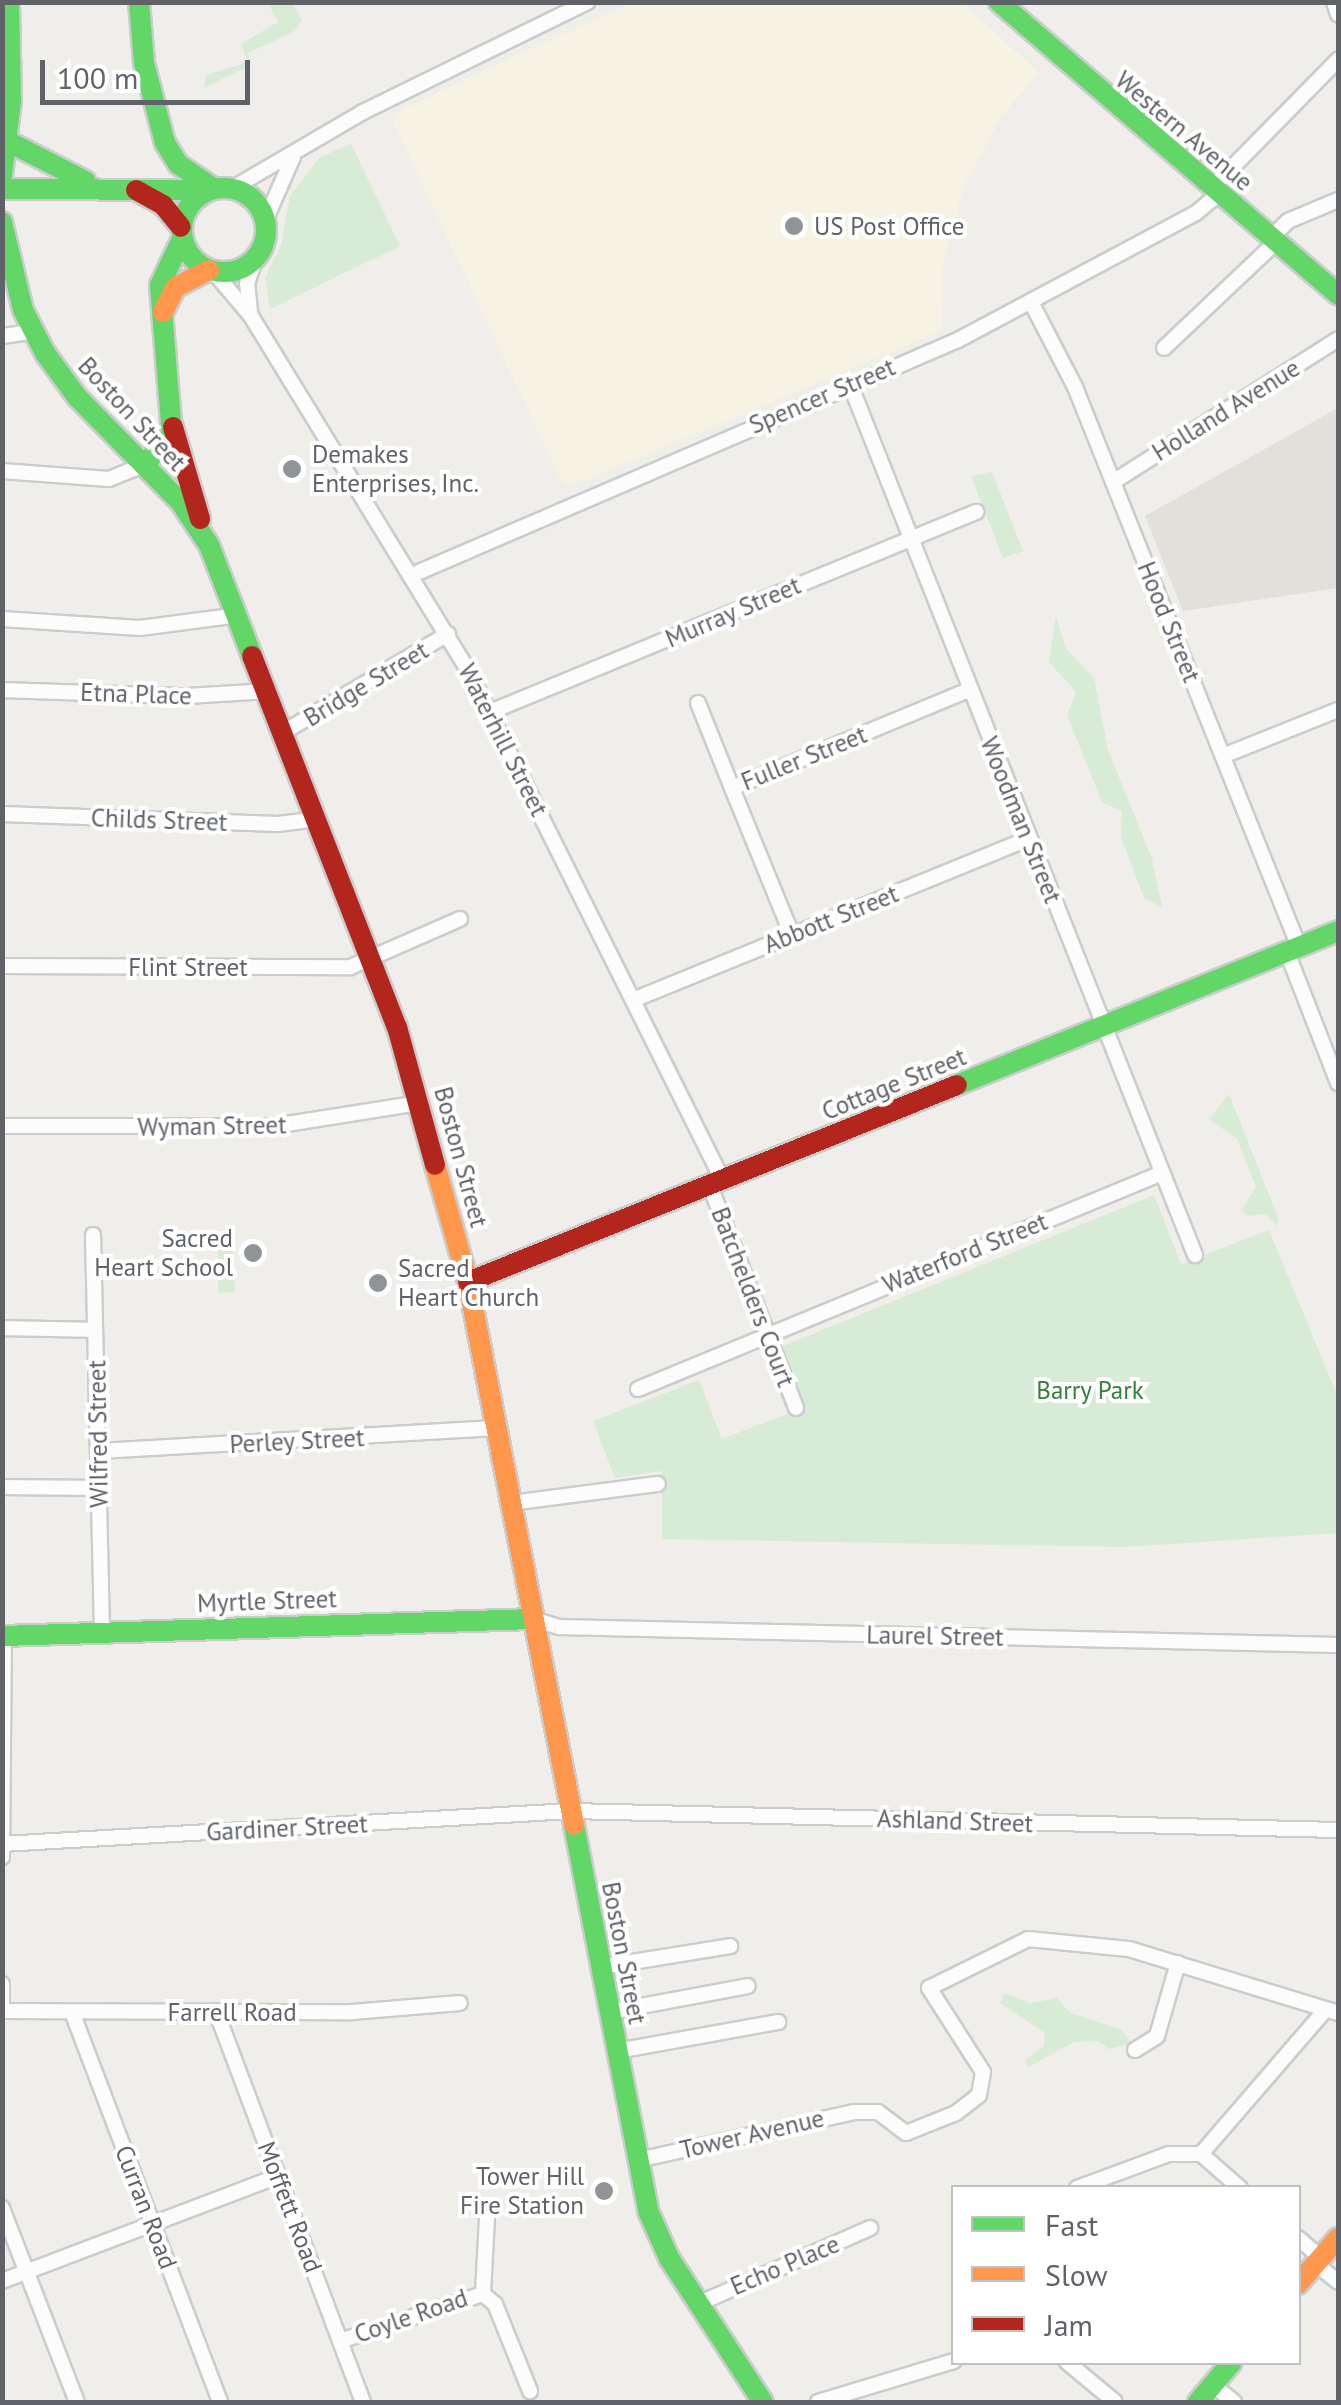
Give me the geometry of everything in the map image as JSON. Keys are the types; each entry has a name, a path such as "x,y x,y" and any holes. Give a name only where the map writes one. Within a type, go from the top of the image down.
{"main road":[{"path":"2,175 7,141 9,2"},
{"path":"134,189 163,205 194,260 211,270 232,272 256,257 265,221 254,200 218,189 178,164 165,143 144,64 139,2"},
{"name":"Western Avenue","path":"999,2 1338,295"},
{"path":"7,141 96,186"},
{"path":"2,189 218,189"},
{"path":"208,545 172,423 162,278 182,234 187,208 218,189"},
{"name":"Boston Street","path":"2,222 32,332 77,397 181,503 208,545 240,615 372,962 420,1103 468,1282 638,2160 659,2240 763,2402"},
{"path":"162,314 176,287 211,270"},
{"path":"144,465 168,444 172,423"},
{"name":"Cottage Street","path":"468,1282 1338,931"},
{"name":"Myrtle Street","path":"3,1636 533,1619"},
{"path":"1301,2281 1338,2238"},
{"path":"1198,2402 1230,2365"}],"street":[{"path":"218,189 588,2"},
{"path":"1334,2 1338,14"},
{"name":"Spencer Street","path":"412,576 1030,302 1196,213 1338,60"},
{"path":"265,221 296,152"},
{"path":"1164,348 1296,217 1338,200"},
{"path":"251,316 246,292 256,257"},
{"name":"Waterhill Street","path":"211,270 251,316 448,634 633,1000 716,1184"},
{"name":"Hood Street","path":"1030,302 1114,482 1223,756 1338,1082"},
{"path":"2,336 32,332"},
{"name":"Holland Avenue","path":"1114,482 1338,339"},
{"name":"Woodman Street","path":"850,384 908,539 1195,1256"},
{"path":"2,472 109,479 144,465"},
{"name":"Murray Street","path":"490,712 976,512"},
{"path":"2,619 130,628 240,615"},
{"name":"Bridge Street","path":"284,732 448,634"},
{"name":"Etna Place","path":"2,690 187,696 269,691"},
{"name":"Fuller Street","path":"792,935 732,788 969,690"},
{"path":"698,703 732,788"},
{"path":"1223,756 1338,710"},
{"name":"Childs Street","path":"2,814 278,824 316,819"},
{"name":"Abbott Street","path":"633,1000 1028,839"},
{"path":"372,962 386,949 460,919"},
{"name":"Flint Street","path":"2,966 372,962"},
{"name":"Wyman Street","path":"2,1126 274,1126 420,1103"},
{"name":"Waterford Street","path":"638,1389 1162,1172"},
{"name":"Batchelders Court","path":"716,1184 796,1408"},
{"name":"Wilfred Street","path":"93,1236 102,1634"},
{"path":"2,1328 95,1330"},
{"name":"Perley Street","path":"98,1450 496,1428"},
{"path":"511,1503 658,1484"},
{"path":"2,1487 99,1488"},
{"name":"Laurel Street","path":"533,1619 573,1628 1338,1644"},
{"path":"3,1636 3,1848"},
{"name":"Ashland Street","path":"571,1811 1338,1830"},
{"name":"Gardiner Street","path":"3,1848 571,1811"},
{"name":"Tower Avenue","path":"638,2160 866,2110 882,2114 899,2132 913,2132 974,2100 983,2072 929,1989 1033,1938 1113,1946 1178,1963"},
{"path":"601,1968 730,1946"},
{"path":"1136,2050 1157,2036 1178,1963 1332,2011 1201,2154"},
{"path":"2,1984 2,2010"},
{"path":"610,2012 748,1986"},
{"name":"Farrell Road","path":"2,2010 216,2012 460,2003"},
{"name":"Curran Road","path":"72,2012 220,2402"},
{"name":"Moffett Road","path":"216,2012 363,2402"},
{"path":"617,2051 778,2022"},
{"path":"1085,2185 1169,2154 1201,2154 1237,2185"},
{"path":"2,2281 278,2176"},
{"path":"2,2208 77,2402"},
{"path":"487,2217 483,2294 495,2304 530,2391"},
{"name":"Echo Place","path":"700,2303 870,2228"},
{"path":"1301,2241 1338,2282"},
{"name":"Coyle Road","path":"340,2341 483,2294"},
{"path":"818,2402 951,2362"},
{"path":"1071,2365 1115,2402"},
{"path":"1213,2385 1234,2402"}],"shaded area":[{"path":"631,2 963,3 1039,73 1003,114 963,188 943,266 941,331 572,486 562,482 393,121 397,112"},
{"path":"1338,408 1338,588 1183,611 1145,516"}],"green space":[{"path":"268,3 293,3 302,20 295,31 248,53 251,65 204,88 206,75 248,62 241,44 278,22"},
{"path":"351,144 400,246 270,309 265,278 281,245 290,196 320,157"},
{"path":"992,472 1023,551 1003,558 971,476"},
{"path":"1056,616 1066,649 1094,678 1108,750 1152,859 1162,907 1144,898 1121,837 1122,811 1102,802 1067,715 1076,692 1049,662"},
{"path":"1229,1094 1279,1220 1276,1226 1266,1214 1248,1216 1241,1210 1256,1187 1237,1139 1209,1119"},
{"name":"Barry Park","path":"1154,1195 1181,1264 1269,1230 1338,1397 1338,1533 1125,1547 662,1539 662,1471 615,1478 593,1421 699,1380 722,1439 800,1409 778,1348"},
{"path":"232,1239 235,1292 218,1293 218,1240"},
{"path":"1005,1993 1030,2003 1057,1998 1069,2012 1122,2030 1131,2043 1109,2049 1097,2041 1074,2042 1028,2067 1025,2060 1044,2046 1045,2033 1000,2003"}],"traffic: fast":[{"path":"2,175 11,101 9,2"},
{"path":"139,2 144,63 165,143 178,164 213,188"},
{"path":"999,2 1338,295"},
{"path":"7,141 85,181"},
{"path":"216,188 232,188 248,195 259,206 266,230 263,246 254,260 232,272 216,272 200,265 189,254 182,238 182,222 189,206 200,195 216,188"},
{"path":"2,189 207,190"},
{"path":"2,222 23,310 45,353 77,397 181,503 209,545 252,656"},
{"path":"144,465 172,435 160,285 182,239"},
{"path":"957,1085 1338,931"},
{"path":"2,1636 533,1619"},
{"path":"574,1825 649,2213 669,2258 763,2402"},
{"path":"1198,2402 1229,2365"}],"traffic: slow":[{"path":"163,312 176,287 209,270"},
{"path":"435,1165 468,1282 574,1825"},
{"path":"1301,2281 1338,2238"}],"traffic: jam":[{"path":"136,190 163,205 181,227"},
{"path":"173,427 200,519"},
{"path":"252,656 397,1027 435,1165"},
{"path":"468,1282 957,1085"}],"place":[{"name":"US Post Office","path":"794,226"},
{"name":"Demakes Enterprises, Inc.","path":"292,469"},
{"name":"Sacred Heart School","path":"253,1253"},
{"name":"Sacred Heart Church","path":"378,1283"},
{"name":"Tower Hill Fire Station","path":"604,2191"}]}
